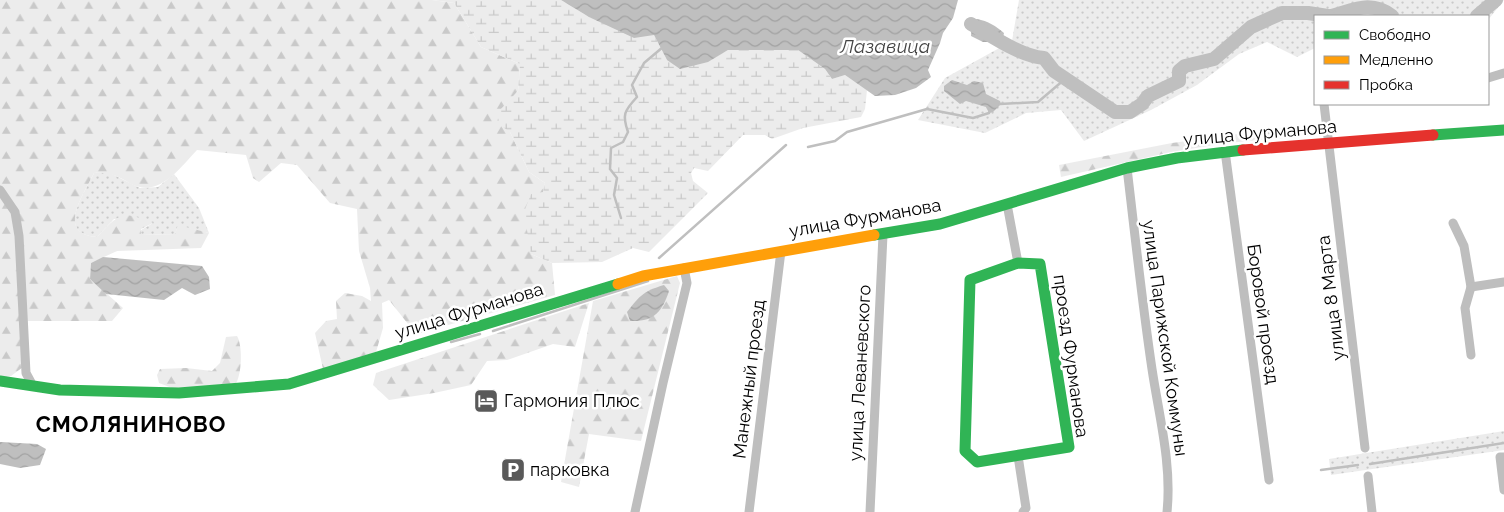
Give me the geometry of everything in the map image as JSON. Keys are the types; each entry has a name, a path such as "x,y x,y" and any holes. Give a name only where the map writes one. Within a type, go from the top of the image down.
{"main road":[{"name":"улица Фурманова","path":"0,381 60,390 179,393 289,384 642,276 940,224 1127,168 1225,151 1504,130"},
{"name":"проезд Фурманова","path":"1018,264 1040,264 1068,446 1018,456 977,462 965,451 970,280 1018,264"}],"street":[{"path":"1489,78 1504,73"},
{"name":"улица 8 Марта","path":"1324,105 1365,448"},
{"name":"Боровой проезд","path":"1225,151 1269,480"},
{"name":"улица Парижской Коммуны","path":"1127,168 1152,369 1164,441 1168,493 1166,512"},
{"path":"0,190 15,212 19,236 26,373 34,386"},
{"path":"1007,204 1018,264"},
{"path":"1453,223 1464,246 1471,287 1465,308 1471,355"},
{"name":"улица Леваневского","path":"870,512 883,235"},
{"name":"Манежный проезд","path":"749,512 781,251"},
{"path":"635,512 687,283 684,268"},
{"path":"1471,287 1504,282"},
{"path":"1018,456 1024,510"},
{"path":"1502,457 1504,490"},
{"path":"1368,476 1372,512"}],"green space":[{"path":"0,0 432,0 454,3 481,47 520,64 518,91 500,111 529,172 545,183 531,254 552,263 555,295 416,334 389,300 382,303 383,328 376,352 323,369 315,333 326,321 337,319 336,301 345,293 362,296 371,301 370,288 359,251 357,209 330,203 297,165 281,163 259,182 253,178 246,155 197,150 176,173 151,187 131,184 109,174 94,173 79,202 75,221 77,229 84,234 97,237 116,219 127,215 153,223 141,229 141,235 175,234 178,225 209,233 201,248 117,251 91,263 90,279 123,308 112,321 24,321 23,367 11,376 0,378"},
{"path":"432,0 561,0 589,17 654,35 667,60 707,62 728,50 798,50 825,69 832,79 845,75 867,90 865,109 861,117 803,128 772,139 765,135 743,135 708,171 694,168 691,173 693,181 708,193 649,252 633,248 602,262 552,263 531,254 524,212 531,194 543,192 545,183 529,172 510,132 497,123 499,111 518,91 520,64 481,47 454,3"},
{"path":"1019,0 1504,0 1489,19 1489,15 1314,15 1314,48 1297,57 1267,42 1239,54 1197,85 1151,110 1084,141 1061,110 1026,113 985,133 918,120 945,78 1012,41"},
{"path":"1283,128 1284,138 1227,143 1171,152 1061,177 1059,165 1172,143"},
{"path":"108,172 140,188 158,187 174,174 199,208 209,233 178,226 175,234 141,235 141,230 153,223 114,219 97,237 84,234 77,229 75,221 79,202 94,173"},
{"path":"677,276 680,283 641,441 589,434 579,487 561,482 593,301"},
{"path":"589,303 575,347 553,344 507,360 487,361 471,385 434,393 389,400 373,385 376,373"},
{"path":"237,336 241,361 235,385 175,389 159,383 157,375 160,369 186,368 212,371 220,363 226,337"},
{"path":"1504,431 1504,450 1331,475 1329,459"}],"water":[{"name":"Лазавица","path":"561,0 958,0 953,18 943,33 928,70 931,77 916,88 895,95 875,96 845,75 832,79 825,69 798,50 728,50 708,62 680,69 667,60 654,35 634,38 589,17"},
{"path":"977,19 992,24 1004,33 1001,46 994,42 983,42 971,36 972,20"},
{"path":"952,80 967,85 974,81 983,83 986,94 1000,101 1001,104 993,112 989,113 986,107 966,101 960,104 944,91 944,86"},
{"path":"103,257 202,266 209,277 210,289 195,295 182,288 164,300 106,294 90,279 91,263"},
{"path":"664,285 669,291 660,310 645,320 630,321 627,312 635,301 652,289"},
{"path":"0,442 37,444 46,449 40,465 20,468 0,464"}],"waterway":[{"name":"Лазавица","path":"1478,15 1496,0"},
{"name":"Лазавица","path":"1334,15 1370,7 1377,8 1390,15"},
{"name":"Лазавица","path":"971,24 1016,50 1044,58 1054,71 1115,112 1130,112 1142,104 1148,96 1179,81 1179,71 1185,66 1214,59 1251,27 1282,13 1321,15"},
{"path":"621,218 614,195 617,178 610,169 611,148 623,142 628,132 625,113 637,97 632,85 644,63 663,47"},
{"path":"1000,104 1038,102 1065,79"},
{"path":"808,147 835,141 847,132 927,109 973,118 989,113 990,110"},
{"path":"659,258 786,145"},
{"path":"493,331 648,281"},
{"path":"451,342 480,334"},
{"path":"1370,464 1504,443"},
{"path":"1321,470 1358,465"}],"traffic: fast":[{"path":"1433,135 1504,130"},
{"path":"874,235 940,224 1127,168 1177,158 1243,150"},
{"path":"1018,263 1040,264 1069,447 977,462 965,451 970,280 1018,263"},
{"path":"0,381 60,390 179,393 289,384 618,284"}],"traffic: slow":[{"path":"618,284 643,276 874,235"}],"traffic: jam":[{"path":"1243,150 1433,135"}],"place":[{"name":"Гармония Плюс","path":"486,401"},
{"name":"парковка","path":"513,470"}],"district":[{"name":"СМОЛЯНИНОВО","path":"131,424"}]}
